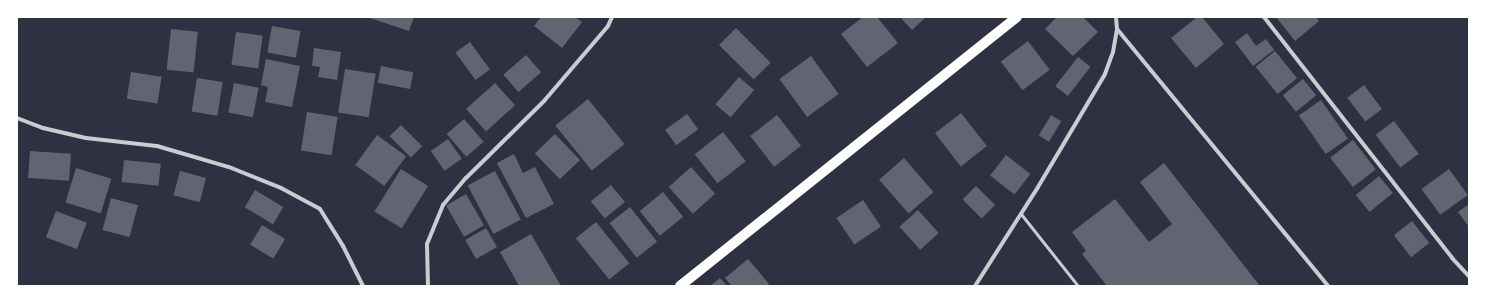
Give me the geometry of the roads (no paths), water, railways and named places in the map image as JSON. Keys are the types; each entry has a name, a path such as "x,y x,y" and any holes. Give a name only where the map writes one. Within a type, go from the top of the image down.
{"main road":[{"path":"680,286 1017,17"}],"street":[{"path":"428,286 427,244 443,206 466,178 544,101 608,26 612,17"},
{"path":"975,286 1021,214 1105,74 1113,52 1117,30 1116,17"},
{"path":"1264,17 1452,258 1469,276"},
{"path":"1117,30 1328,286"},
{"path":"17,118 43,128 86,138 157,146 229,167 281,188 320,209 343,246 363,286"}],"lane":[{"path":"1021,214 1078,286"}]}
